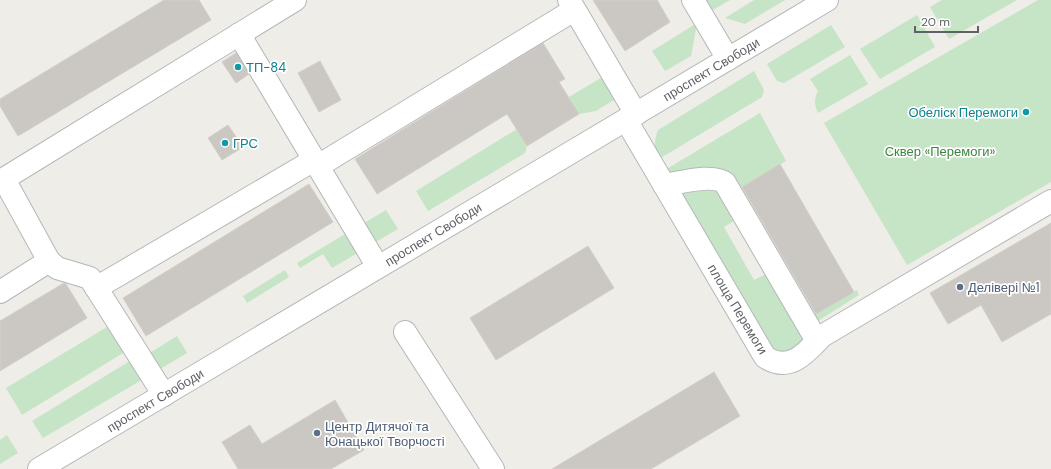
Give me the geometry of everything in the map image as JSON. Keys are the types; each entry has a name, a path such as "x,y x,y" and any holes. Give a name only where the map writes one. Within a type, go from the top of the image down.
{"street":[{"path":"164,395 90,278 57,268 50,261 6,184 6,179 295,0"},
{"path":"693,0 728,59"},
{"name":"проспект Свободи","path":"39,469 827,0"},
{"path":"96,288 316,163 572,5"},
{"name":"площа Перемоги","path":"572,5 631,117 664,185 765,356 773,362 789,363 797,360 822,336 1051,201"},
{"path":"240,34 378,267"},
{"path":"664,185 707,178 718,179 725,182 817,341"},
{"path":"0,292 50,261"},
{"path":"405,332 493,469"}],"green space":[{"path":"705,0 730,0 711,11"},
{"path":"754,0 785,0 745,24 725,18"},
{"path":"942,0 1017,0 949,39 930,7"},
{"name":"Сквер «Перемоги»","path":"1038,0 1051,0 1051,182 907,265 824,123"},
{"path":"917,15 935,47 880,79 860,49"},
{"path":"697,23 691,56 665,71 652,51"},
{"path":"831,25 845,47 784,83 777,81 767,64"},
{"path":"850,55 868,84 818,113 815,102 818,91 810,79"},
{"path":"754,71 764,90 762,97 659,159 655,145 658,130"},
{"path":"604,76 617,98 596,111 579,114 569,97"},
{"path":"760,113 786,161 736,190 670,178 665,170"},
{"path":"517,129 527,146 525,153 428,211 416,191"},
{"path":"716,185 739,218 724,227 754,280 770,272 805,340 792,354 771,350 676,188"},
{"path":"386,210 398,229 372,244 361,225"},
{"path":"350,231 361,251 332,268 323,254 300,268 297,263"},
{"path":"285,270 289,277 247,303 243,296"},
{"path":"857,290 859,295 813,324 810,317"},
{"path":"112,324 128,350 22,415 6,388"},
{"path":"177,336 187,353 155,372 145,356"},
{"path":"133,359 145,378 43,438 32,421"},
{"path":"7,435 18,453 0,464 0,440"}],"building":[{"path":"164,0 199,0 211,20 18,136 0,106 0,99"},
{"path":"593,0 657,0 670,22 625,51"},
{"path":"543,43 565,79 559,82 579,114 527,146 507,114 377,194 355,159"},
{"name":"ТП-84","path":"236,53 249,74 236,83 222,62"},
{"path":"320,61 341,100 319,112 298,73"},
{"name":"ГРС","path":"228,125 243,147 222,160 208,138"},
{"path":"780,164 854,292 816,314 742,187"},
{"path":"309,184 333,222 146,336 123,298"},
{"path":"1051,223 1051,314 1002,342 981,305 948,324 930,293"},
{"path":"588,246 614,288 496,360 470,318"},
{"path":"64,283 87,318 0,371 0,321"},
{"path":"714,372 740,416 651,469 552,469"},
{"name":"Центр Дитячої та Юнацької Творчості","path":"335,400 364,450 331,469 238,469 222,442 250,425 262,444"}],"place":[{"name":"ТП-84","path":"238,67"},
{"name":"Обеліск Перемоги","path":"1026,112"},
{"name":"ГРС","path":"225,143"},
{"name":"Делівері №1","path":"960,287"},
{"name":"Центр Дитячої та Юнацької Творчості","path":"317,433"}]}
